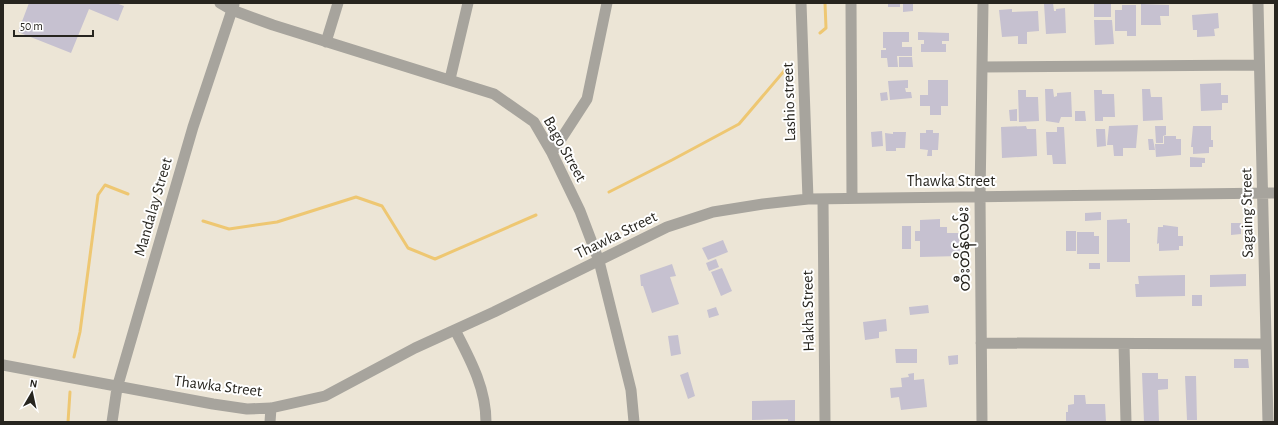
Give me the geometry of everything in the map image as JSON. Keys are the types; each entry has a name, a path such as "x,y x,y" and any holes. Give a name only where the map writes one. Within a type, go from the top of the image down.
{"street":[{"name":"Bago Street","path":"220,3 233,6 326,42 450,79 494,94 534,122 552,152 580,211 600,261 631,390 634,422"},
{"path":"326,42 338,3"},
{"path":"450,79 468,3"},
{"path":"552,152 587,99 607,3"},
{"name":"Lashio street","path":"801,3 808,199"},
{"path":"851,3 852,198"},
{"name":"တီးတိန်လမ်း","path":"982,422 980,197 984,3"},
{"name":"Sagaing Street","path":"1258,3 1268,422"},
{"name":"Mandalay Street","path":"112,422 117,388 193,127 233,6"},
{"path":"982,67 1259,65"},
{"name":"Thawka Street","path":"3,366 117,388 247,409 271,408 325,396 415,348 600,261 667,227 713,212 808,199 1275,193"},
{"name":"Hakha Street","path":"822,200 825,422"},
{"path":"454,330 477,374 486,413 486,422"},
{"path":"981,343 1266,344"},
{"path":"1124,344 1126,422"},
{"path":"270,422 271,408"}],"building":[{"path":"29,3 116,3 124,6 118,21 89,9 71,53 18,32"},
{"path":"888,3 900,3 900,7 888,7"},
{"path":"903,3 913,3 913,11 903,12"},
{"path":"1053,3 1054,11 1056,11 1056,9 1065,8 1066,33 1046,34 1044,4"},
{"path":"1094,3 1111,3 1111,17 1094,17"},
{"path":"1141,4 1169,5 1169,16 1160,16 1161,25 1141,25"},
{"path":"1122,5 1136,5 1136,36 1127,36 1127,31 1115,31 1115,10 1122,10"},
{"path":"1012,9 1012,12 1038,11 1039,31 1027,32 1027,44 1018,44 1018,36 1002,37 999,10"},
{"path":"1218,13 1219,28 1214,29 1215,36 1197,37 1197,30 1193,30 1192,15"},
{"path":"1094,20 1112,20 1114,44 1095,45"},
{"path":"883,32 909,32 909,42 902,42 902,47 912,47 912,56 897,56 898,67 888,67 887,58 881,58 881,50 886,50 886,48 883,48"},
{"path":"918,32 949,33 949,41 942,41 942,44 946,44 946,52 921,52 921,44 924,44 924,40 918,40"},
{"path":"899,57 912,57 913,67 899,67"},
{"path":"908,80 908,88 905,88 906,92 911,92 912,98 890,100 888,81"},
{"path":"928,80 948,80 948,106 941,106 941,115 930,115 930,106 920,106 920,95 928,95"},
{"path":"1221,83 1221,95 1228,95 1228,103 1222,103 1222,110 1201,111 1200,84"},
{"path":"1045,89 1053,89 1054,97 1057,96 1057,93 1071,92 1072,117 1061,117 1059,123 1046,121"},
{"path":"1142,89 1150,89 1151,97 1162,97 1163,120 1143,121"},
{"path":"1018,90 1026,90 1026,97 1038,97 1039,121 1019,122"},
{"path":"1094,90 1102,90 1102,94 1114,94 1115,117 1103,117 1103,121 1095,121"},
{"path":"887,92 888,100 881,101 880,93"},
{"path":"1017,109 1017,121 1010,121 1009,110"},
{"path":"1075,111 1085,111 1086,121 1075,121"},
{"path":"1138,125 1136,148 1123,148 1123,156 1114,156 1113,145 1107,145 1109,126"},
{"path":"1026,126 1027,129 1036,129 1037,156 1002,158 1001,127"},
{"path":"1155,126 1166,126 1166,135 1163,136 1163,143 1156,143"},
{"path":"1193,126 1211,126 1211,140 1213,140 1213,147 1209,147 1209,153 1193,154 1193,147 1191,147"},
{"path":"1057,127 1064,127 1066,164 1053,164 1052,155 1047,155 1046,132 1057,132"},
{"path":"1096,129 1105,129 1106,146 1097,147"},
{"path":"926,130 933,130 933,133 939,133 938,150 932,150 932,156 927,156 928,150 920,149 920,133 926,133"},
{"path":"882,131 883,146 872,147 871,132"},
{"path":"893,132 906,132 905,148 896,148 896,151 886,151 885,133 893,134"},
{"path":"1164,136 1176,136 1176,139 1181,139 1181,155 1156,157 1155,144 1164,144"},
{"path":"1148,139 1153,139 1155,150 1149,150"},
{"path":"1190,157 1205,158 1205,163 1202,163 1202,167 1190,167"},
{"path":"1101,212 1101,220 1085,221 1085,213"},
{"path":"940,219 940,227 947,227 947,233 959,233 960,256 920,257 920,241 915,241 915,231 920,231 920,220"},
{"path":"1127,219 1127,223 1130,223 1130,262 1107,262 1107,220"},
{"path":"1231,223 1241,223 1241,234 1231,235"},
{"path":"1163,225 1178,227 1178,236 1183,236 1183,246 1179,246 1179,250 1159,251 1159,243 1157,244 1158,227 1163,227"},
{"path":"902,226 911,226 911,249 902,249"},
{"path":"1066,231 1076,231 1076,251 1066,251"},
{"path":"1077,232 1094,232 1094,236 1099,236 1099,254 1077,254"},
{"path":"723,240 728,252 708,260 702,248"},
{"path":"716,259 719,267 709,271 706,263"},
{"path":"1089,263 1100,263 1100,269 1089,269"},
{"path":"672,264 676,276 670,277 679,304 652,313 643,286 641,286 640,275"},
{"path":"722,268 732,291 721,296 711,272"},
{"path":"1246,274 1246,286 1210,287 1210,275"},
{"path":"1185,275 1185,296 1136,297 1135,284 1139,284 1138,276"},
{"path":"1192,295 1202,295 1202,306 1192,306"},
{"path":"928,305 929,313 910,315 909,307"},
{"path":"716,307 719,315 709,318 707,310"},
{"path":"886,319 887,331 879,332 879,338 865,340 863,322"},
{"path":"678,335 681,354 671,356 668,336"},
{"path":"895,349 917,349 917,363 896,363"},
{"path":"958,355 958,364 949,365 948,356"},
{"path":"1234,359 1248,359 1249,368 1234,368"},
{"path":"688,372 695,396 688,399 680,375"},
{"path":"914,373 914,380 924,379 927,407 901,410 899,397 891,398 890,388 902,387 901,378 909,377 908,374"},
{"path":"1142,373 1158,373 1158,379 1168,379 1168,389 1158,390 1159,422 1144,422"},
{"path":"1185,376 1196,376 1197,420 1187,420"},
{"path":"1074,395 1085,395 1086,404 1105,404 1106,422 1066,422 1068,405 1074,404"},
{"path":"795,400 795,422 788,422 788,419 752,420 752,401"}],"waterway":[{"path":"820,33 826,28 825,3"},
{"path":"609,192 739,124 790,64"},
{"path":"74,357 80,332 98,195 105,185 128,194"},
{"path":"203,221 229,229 277,222 356,197 382,206 408,248 435,259 536,215"},
{"path":"68,422 70,392"}]}
